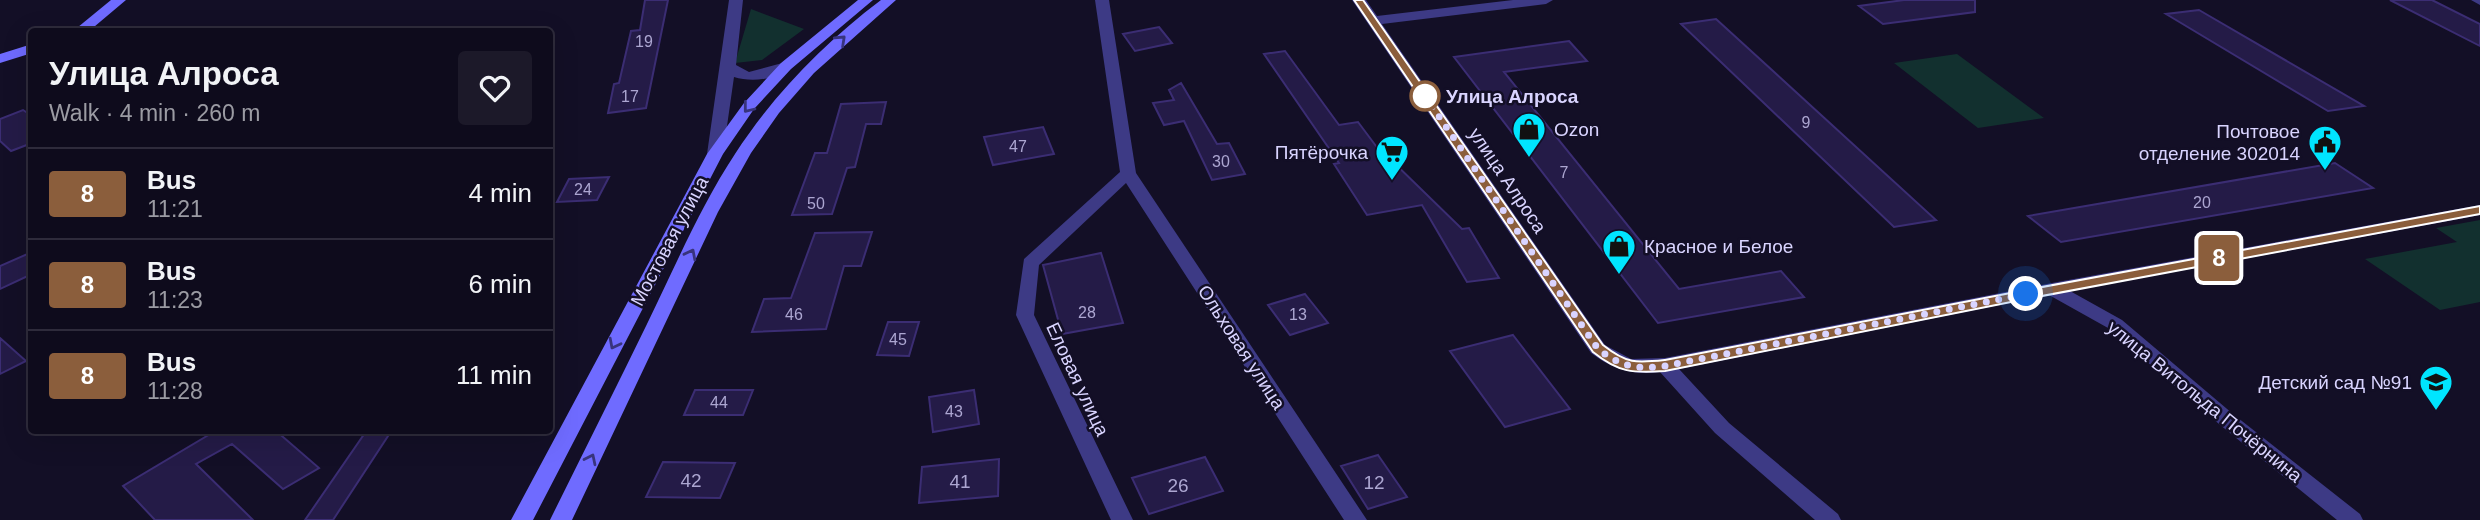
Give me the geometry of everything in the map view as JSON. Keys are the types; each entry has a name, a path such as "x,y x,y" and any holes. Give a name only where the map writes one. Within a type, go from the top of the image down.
{"main road":[{"path":"86,28 120,0"},
{"name":"Мостовая улица","path":"522,520 715,154 749,106 786,66 866,0"},
{"name":"Мостовая улица","path":"561,520 742,155 764,122 815,63 862,20 889,0"},
{"path":"0,59 28,49"}],"street":[{"path":"715,154 736,0"},
{"path":"1102,0 1128,173"},
{"name":"улица Алроса","path":"1359,0 1598,349 1613,360 1632,368 1665,366"},
{"path":"1373,21 1546,0"},
{"path":"729,66 736,74 745,76 771,73 786,66"},
{"name":"Еловая улица","path":"1122,520 1025,315 1030,263 1128,173"},
{"name":"Ольховая улица","path":"1128,173 1356,520"},
{"path":"1830,520 1711,418 1691,399 1665,366 2052,289 2480,210"},
{"name":"улица Витольда Почёрнина","path":"2052,289 2115,324 2226,419 2352,520"}],"green space":[{"path":"751,9 804,29 762,60 735,63"},
{"path":"1957,54 2044,118 1978,128 1894,63"},
{"path":"2480,220 2480,302 2440,310 2365,259 2457,242 2436,228"}],"building":[{"path":"645,0 668,0 646,108 608,113 614,84 619,83 631,31 640,30"},
{"path":"1904,0 1975,0 1975,12 1883,24 1859,6"},
{"path":"2390,0 2432,0 2480,24 2480,46"},
{"path":"2199,10 2364,106 2328,111 2166,14"},
{"path":"1716,19 1936,220 1894,227 1681,24"},
{"path":"1159,27 1172,43 1135,51 1123,34"},
{"path":"1569,41 1587,61 1504,72 1679,289 1781,271 1804,297 1658,323 1454,57"},
{"path":"1285,51 1339,125 1358,122 1382,154 1462,229 1469,228 1499,278 1467,282 1422,205 1367,215 1334,164 1339,163 1264,54"},
{"path":"1181,83 1217,144 1229,143 1245,174 1212,180 1184,121 1164,125 1153,103 1174,100 1169,90"},
{"path":"886,102 881,124 866,124 855,167 847,168 832,214 792,215 815,153 827,153 841,104"},
{"path":"23,110 28,113 28,145 11,151 0,141 0,119"},
{"path":"1043,127 1054,154 993,165 984,137"},
{"path":"2335,163 2373,188 2061,242 2028,216"},
{"path":"609,177 597,200 557,202 569,179"},
{"path":"872,232 861,266 844,266 826,329 752,332 764,299 791,298 815,233"},
{"path":"1101,253 1123,323 1062,334 1043,265"},
{"path":"28,254 28,276 0,289 0,266"},
{"path":"1305,294 1328,323 1290,335 1268,305"},
{"path":"888,322 919,322 909,356 877,355"},
{"path":"1513,335 1570,409 1505,427 1450,351"},
{"path":"0,338 26,361 0,374"},
{"path":"695,390 753,390 743,415 684,415"},
{"path":"974,390 979,424 933,432 929,397"},
{"path":"210,434 280,434 319,468 283,489 232,444 196,464 253,520 155,520 123,486"},
{"path":"364,434 389,434 333,520 305,520"},
{"path":"1378,455 1407,497 1368,509 1341,466"},
{"path":"1205,457 1223,491 1149,514 1132,478"},
{"path":"999,459 998,496 919,503 922,467"},
{"path":"663,462 735,463 720,498 646,497"}],"bus line":[{"name":"8","path":"1359,0 1598,349 1613,360 1632,368 1665,366 2026,294 2480,210"}],"place":[{"name":"Улица Алроса","path":"1425,96"},
{"name":"Ozon","path":"1529,159"},
{"name":"Почтовое отделение 302014","path":"2325,172"},
{"name":"Пятёрочка","path":"1392,182"},
{"name":"Красное и Белое","path":"1619,276"},
{"name":"Детский сад №91","path":"2436,412"}],"route":[{"path":"1425,96 1598,349 1613,360 1632,368 1665,366 2026,294"}]}
